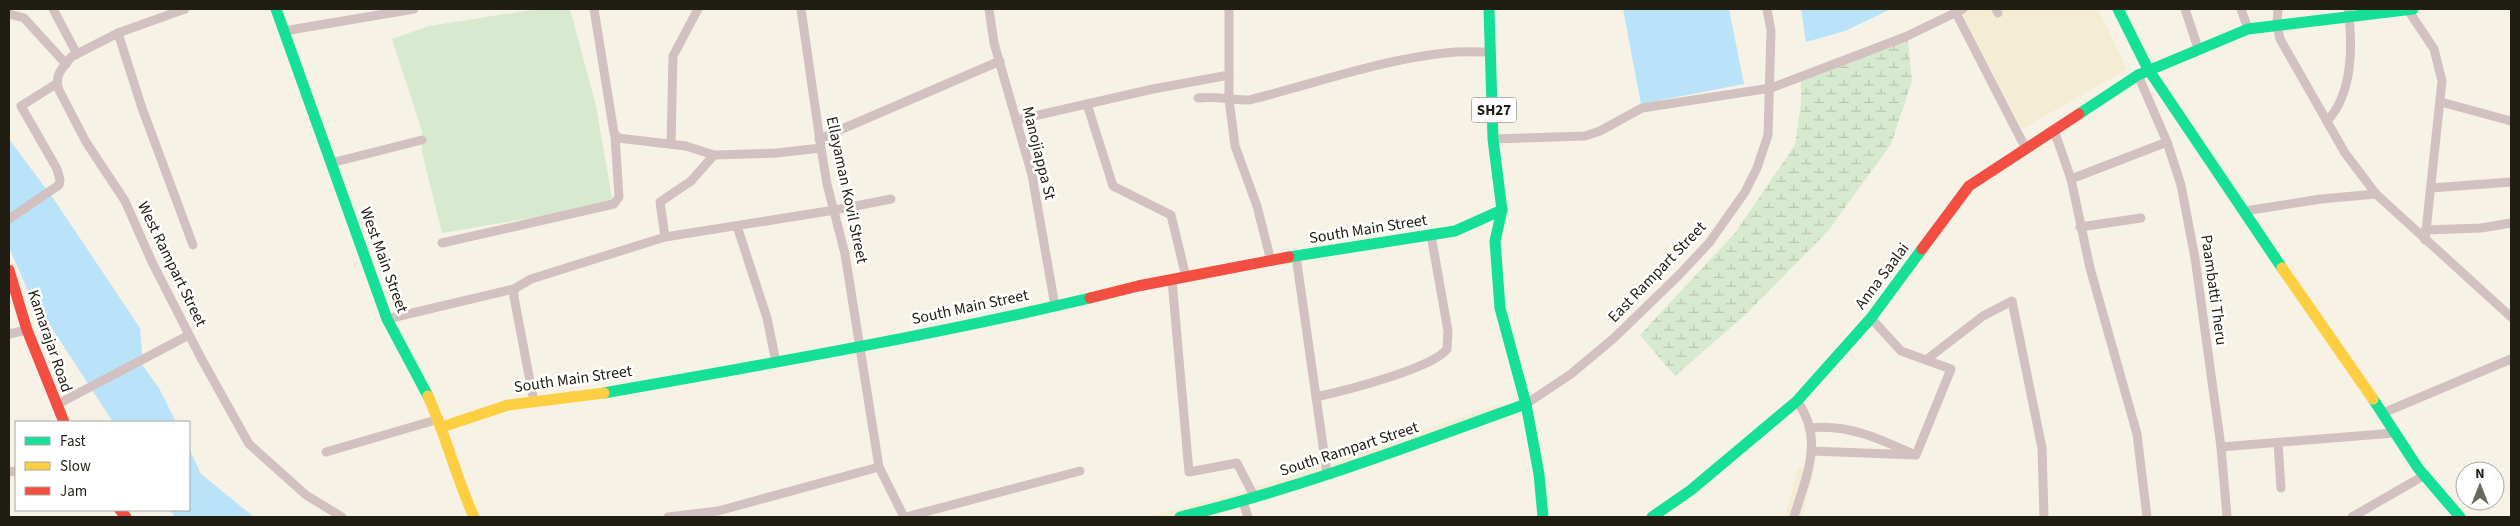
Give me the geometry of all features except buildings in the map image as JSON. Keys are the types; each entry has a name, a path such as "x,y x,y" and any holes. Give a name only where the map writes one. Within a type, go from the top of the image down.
{"street":[{"path":"53,9 77,54"},
{"path":"9,218 59,186 60,180 57,169 21,106 56,84 59,71 71,57 118,33 185,9"},
{"name":"West Main Street","path":"276,9 386,319 420,378 440,423 457,479 474,517"},
{"path":"284,31 414,9"},
{"path":"442,243 614,204 619,197 615,136 594,9"},
{"path":"671,144 673,56 698,9"},
{"name":"Ellayaman Kovil Street","path":"801,9 820,143 827,184 835,210 861,347 878,467 905,517"},
{"name":"Manojiappa St","path":"989,9 1000,62 1032,175 1055,306"},
{"path":"1228,9 1229,99 1235,146 1257,206 1271,261"},
{"name":"SH27","path":"1489,9 1493,139 1502,210 1495,240 1500,308 1526,404 1545,516"},
{"name":"East Rampart Street","path":"1526,404 1571,374 1614,338 1710,243 1745,192 1757,168 1768,135 1771,88 1771,31 1767,9"},
{"path":"1771,31 1773,9"},
{"path":"2118,9 2143,72 2244,211 2383,414 2394,433 2441,497 2460,517"},
{"path":"2185,9 2198,48"},
{"path":"2241,9 2248,29"},
{"path":"2278,9 2277,24 2280,39 2345,153 2376,194 2425,235 2511,317"},
{"path":"2410,9 2434,49 2440,66 2442,81 2425,235"},
{"name":"Anna Saalai","path":"1652,517 1691,490 1797,401 1871,318 1969,186 2143,72 2198,48 2248,29 2349,13 2410,9"},
{"path":"1493,139 1585,136 1600,131 1642,108 1771,88 1905,37 1958,10 2026,148"},
{"path":"2327,121 2335,113 2342,99 2348,74 2349,13"},
{"path":"9,14 24,18 66,64"},
{"path":"118,33 142,108 193,246"},
{"path":"1198,98 1214,96 1249,100 1350,72 1417,58 1446,53 1491,52"},
{"path":"615,136 621,139 671,144 714,155 777,153 820,143 1000,62"},
{"name":"Paambatti Theru","path":"2143,72 2181,184 2196,258 2221,447 2227,517"},
{"path":"1016,120 1152,88 1229,75"},
{"name":"West Rampart Street","path":"56,84 86,142 125,201 189,335 249,444 306,496 342,517"},
{"path":"2441,102 2511,121"},
{"path":"1087,104 1113,186 1171,216 1186,277"},
{"path":"2054,130 2071,179 2080,227 2137,434 2147,517"},
{"path":"331,163 422,140"},
{"path":"2071,179 2167,142"},
{"path":"665,238 660,202 691,181 714,155"},
{"path":"2431,188 2511,182"},
{"path":"2244,211 2321,199 2376,194"},
{"path":"386,319 514,289 531,279 665,238 891,199"},
{"name":"South Main Street","path":"440,423 508,405 593,395 861,347 1186,277 1296,256 1455,231 1502,210"},
{"path":"2080,227 2141,218"},
{"path":"2425,235 2511,223"},
{"path":"737,226 767,318 776,362"},
{"path":"1316,397 1386,378 1436,357 1447,349 1448,331 1431,235"},
{"path":"1296,256 1327,474"},
{"name":"Kamarajar Road","path":"9,270 27,330 64,421"},
{"path":"1172,280 1189,472 1238,463 1249,500 1248,517"},
{"path":"514,289 534,402"},
{"path":"1926,360 1983,316 2012,301 2042,448 2044,517"},
{"path":"1871,318 1901,351 1952,369 1916,455"},
{"path":"9,334 27,330"},
{"path":"56,405 189,335"},
{"path":"2383,414 2511,359"},
{"path":"1794,517 1811,451 1813,435 1807,415 1797,401"},
{"name":"South Rampart Street","path":"1180,517 1249,500 1526,404"},
{"path":"326,452 440,423"},
{"path":"1811,428 1827,426 1868,434 1916,455"},
{"path":"2221,447 2394,433"},
{"path":"2278,443 2281,488"},
{"path":"1811,451 1916,455"},
{"path":"668,517 718,511 878,467"},
{"path":"905,517 1080,471"},
{"path":"2352,517 2425,475"}],"shaded area":[{"path":"1960,9 2098,9 2127,69 2022,129"},
{"path":"1500,404 1504,417 1211,517 1147,517 1247,490"},
{"path":"1798,467 1814,470 1802,517 1785,517"}],"green space":[{"path":"538,9 570,9 596,106 613,204 442,233 422,152 422,131 392,39 429,26"},
{"path":"1907,31 1912,81 1891,144 1828,231 1744,316 1675,376 1640,335 1735,233 1795,145 1801,103 1801,79"}],"water":[{"path":"1623,9 1729,9 1744,84 1641,104"},
{"path":"1801,9 1891,9 1845,31 1806,42"},
{"path":"9,139 55,201 140,328 143,366 159,388 176,421 112,421 29,293 9,248"},
{"path":"190,450 201,474 254,517 175,517 171,511 190,511"}],"traffic: fast":[{"path":"276,9 387,319 428,396"},
{"path":"1489,9 1493,139 1502,210 1495,241 1500,308 1526,404 1539,474 1543,517"},
{"path":"2118,9 2148,69 2282,268"},
{"path":"2079,114 2138,75 2248,29 2413,9"},
{"path":"1289,257 1455,231 1502,210"},
{"path":"1652,517 1691,490 1797,401 1871,318 1922,249"},
{"path":"604,393 908,337 1090,298"},
{"path":"2373,399 2418,468 2460,517"},
{"path":"1180,517 1311,480 1526,404"}],"traffic: slow":[{"path":"2282,268 2373,399"},
{"path":"442,427 508,405 604,393"},
{"path":"428,396 474,517"}],"traffic: jam":[{"path":"1922,249 1969,186 2079,114"},
{"path":"1090,298 1138,286 1289,257"},
{"path":"9,270 27,330 64,421"},
{"path":"121,511 126,517"}]}
